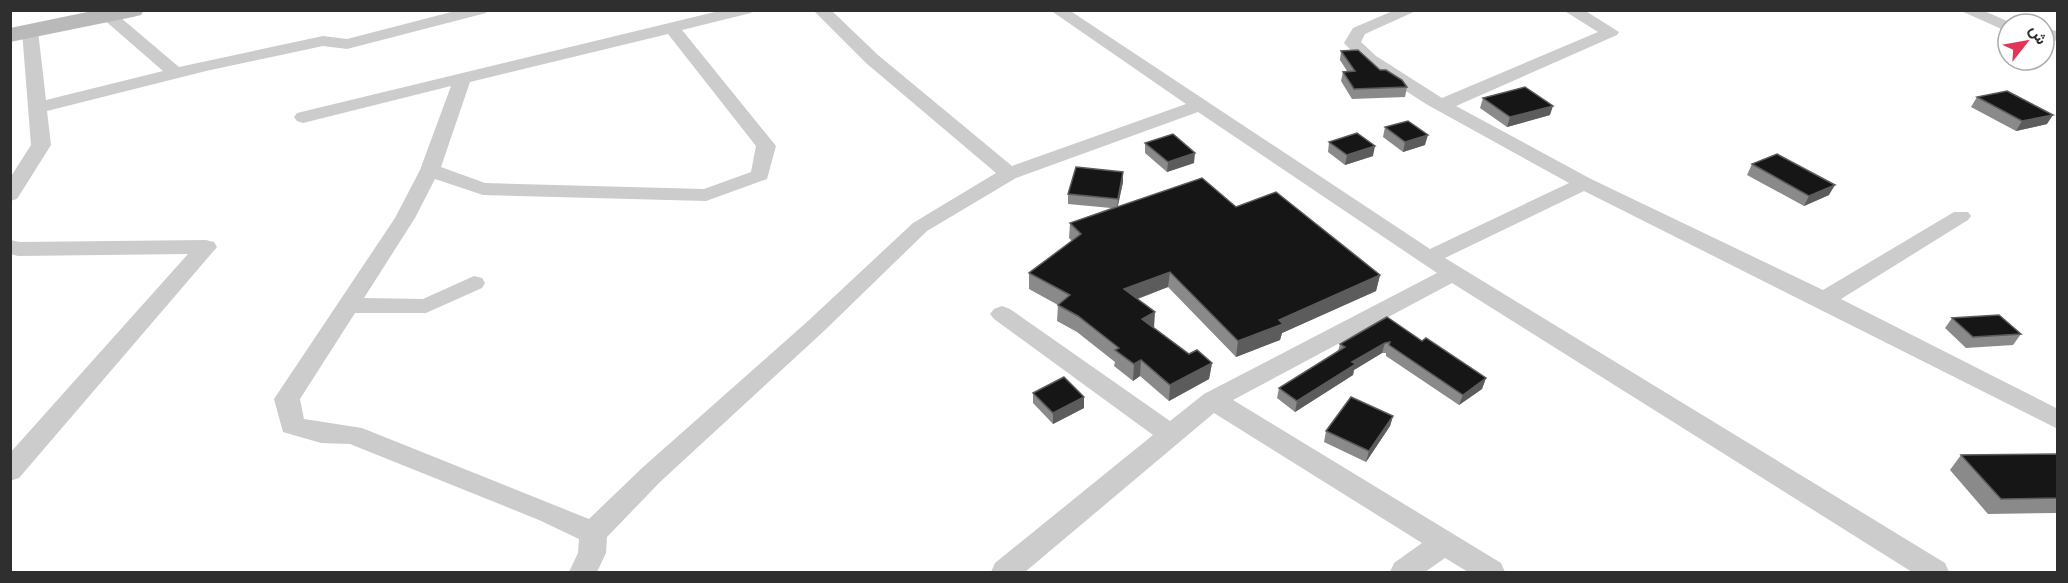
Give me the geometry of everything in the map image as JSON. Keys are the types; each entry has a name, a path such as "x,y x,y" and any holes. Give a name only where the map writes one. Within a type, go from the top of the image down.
{"main road":[{"path":"20,33 133,10"}],"street":[{"path":"37,108 175,73 322,41 347,44 480,10"},
{"path":"303,117 745,10"},
{"path":"821,10 872,59 1008,174"},
{"path":"1058,10 1428,258 1935,573"},
{"path":"1410,10 1359,31 1352,43 1370,60 1442,105 1584,183 1824,300 2058,420"},
{"path":"1442,105 1611,32 1571,10"},
{"path":"1967,10 1996,22"},
{"path":"108,15 175,73"},
{"path":"430,170 483,189 706,195 760,175 766,146 674,29"},
{"path":"10,195 41,145 37,108 20,33"},
{"path":"462,80 430,170 405,218 287,399 292,425 321,433 353,435 538,507 593,533"},
{"path":"583,573 592,553 593,533 651,475 920,227 1008,174 1200,105"},
{"path":"1428,258 1584,183"},
{"path":"1824,300 1961,216"},
{"path":"10,246 18,249 206,247 10,471"},
{"path":"1005,573 1213,400 1453,274"},
{"path":"350,305 426,306 474,283"},
{"path":"1002,314 1171,435"},
{"path":"1213,400 1491,573"},
{"path":"1404,573 1444,543"}],"building":[{"path":"1358,50 1380,70 1386,70 1402,80 1407,87 1354,89 1343,72 1355,71 1341,51"},
{"path":"1525,87 1553,106 1510,117 1483,98"},
{"path":"2007,91 2053,115 2022,121 1977,97"},
{"path":"1408,121 1428,135 1405,142 1385,127"},
{"path":"1357,133 1375,146 1347,155 1329,142"},
{"path":"1173,134 1195,153 1168,162 1145,143"},
{"path":"1777,154 1835,185 1809,196 1752,164"},
{"path":"1076,167 1123,172 1118,199 1068,194"},
{"path":"1202,178 1236,207 1276,192 1380,275 1279,320 1283,324 1238,341 1170,272 1124,289 1155,312 1142,319 1189,354 1197,350 1212,363 1170,385 1141,360 1134,364 1115,350 1119,348 1078,316 1058,305 1070,295 1029,273 1081,234 1070,223"},
{"path":"1999,315 2021,334 1973,337 1952,318"},
{"path":"1387,317 1422,341 1426,338 1486,378 1463,395 1389,345 1390,342 1352,362 1356,364 1297,401 1279,388 1345,347 1340,344"},
{"path":"1064,377 1084,397 1053,413 1033,393"},
{"path":"1351,397 1393,416 1369,451 1326,431"},
{"path":"2058,454 2058,498 2001,499 1961,455"}]}
